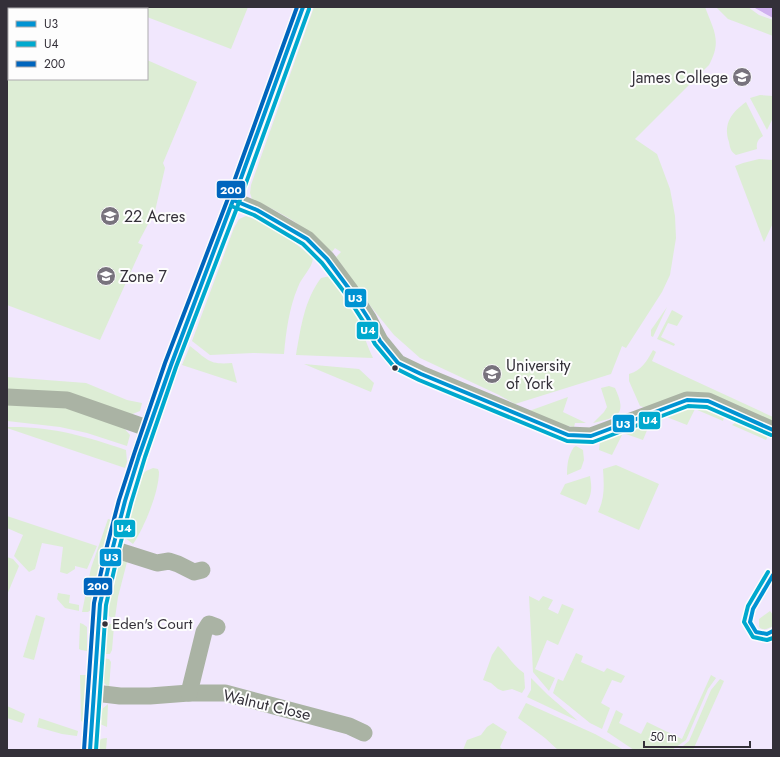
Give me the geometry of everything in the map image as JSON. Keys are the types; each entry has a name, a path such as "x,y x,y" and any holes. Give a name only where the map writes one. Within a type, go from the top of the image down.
{"street":[{"path":"90,750 95,693 98,619 102,594 147,428 233,200 303,7"},
{"path":"233,200 256,210 307,239 327,259 350,290 368,318 380,341 398,363 434,380 568,435 591,436 687,400 708,401 773,430"},
{"path":"7,397 67,400 147,428"},
{"path":"113,549 158,563 169,561 194,572 202,570"},
{"path":"189,693 204,632 209,624 216,627"},
{"name":"Walnut Close","path":"95,693 120,696 225,693 349,726 364,733"}],"shaded area":[{"name":"University of York","path":"7,7 773,7 773,750 7,750"},
{"path":"753,7 773,7 773,18 755,8"}],"green space":[{"path":"121,7 248,7 231,49 148,17 148,8"},
{"path":"314,7 705,7 714,30 716,42 713,57 709,65 635,139 657,154 670,189 675,216 676,238 670,275 662,292 626,348 622,346 611,374 515,404 420,358 394,335 372,308 336,257 341,252 335,248 332,252 313,235 295,222 252,199 250,193 251,185"},
{"path":"716,7 748,7 759,15 773,20 773,36 728,19"},
{"path":"7,40 8,80 148,80 148,60 197,82 163,163 165,168 155,211 138,243 143,245 100,340 7,305"},
{"path":"760,95 773,96 773,118 767,130 750,98"},
{"path":"746,102 763,136 758,141 757,149 736,155 732,151 727,136 728,124 736,110"},
{"path":"759,159 773,160 773,223 764,242 735,166"},
{"path":"246,216 265,224 290,240 313,258 312,262 300,283 292,303 284,354 253,353 210,355 192,341 234,228 239,219"},
{"path":"330,276 355,314 373,358 296,355 307,305 321,278"},
{"path":"667,307 653,337 651,336 651,330"},
{"path":"672,310 683,316 677,326 668,323 661,337 675,344 674,346 657,339"},
{"path":"190,346 205,358 213,362 232,363 237,383 182,365"},
{"path":"653,350 656,352 652,361 773,417 773,422 714,396 646,408 640,406 629,381 629,374 637,371 646,362"},
{"path":"304,364 359,369 374,383 371,392"},
{"path":"7,377 86,383 127,400 142,403 140,411 130,415 7,390"},
{"path":"609,386 615,388 619,397 620,410 614,417 593,423 607,407 601,388"},
{"path":"568,397 563,412 586,423 575,423 574,427 558,424 529,411"},
{"path":"7,403 65,407 123,427 130,435 127,446 87,433 60,427 7,421"},
{"path":"701,405 724,417 723,421 695,409 687,425 664,416 659,427 650,423 643,440 623,433 612,455 599,450 600,441 678,410"},
{"path":"736,422 769,434 766,440 732,425"},
{"path":"7,427 53,430 96,440 126,450 127,462 125,468"},
{"path":"576,446 583,450 584,460 581,469 567,475 569,457 572,450"},
{"path":"616,465 659,484 639,530 598,512 603,496 603,469"},
{"path":"153,468 158,469 159,472 154,499 146,519 133,544 124,537 143,474"},
{"path":"590,476 591,491 586,505 560,494 565,484"},
{"path":"7,516 97,546 87,569 75,566 75,569 67,574 60,572 63,547 42,543 35,569 29,572 14,556 23,535 7,528"},
{"path":"108,519 112,520 92,609 88,612 82,612 91,568"},
{"path":"7,557 13,559 19,566 7,595"},
{"path":"119,560 127,562 118,597 115,618 110,617 107,613"},
{"path":"58,593 70,595 69,603 79,605 79,611 65,608 57,599"},
{"path":"529,596 539,601 543,596 553,600 548,609 558,614 562,604 574,609 558,645 547,640 535,669 555,678 549,691 533,672"},
{"path":"770,611 773,615 773,626 762,629 759,627 759,619"},
{"path":"36,615 45,618 34,660 23,657"},
{"path":"80,623 87,627 87,651 79,649"},
{"path":"109,624 114,626 112,650 110,654 104,654 106,626"},
{"path":"498,646 524,673 525,688 522,693 512,689 503,691 491,683 483,680 492,655"},
{"path":"576,653 583,656 581,662 604,672 607,668 625,676 621,683 612,680 601,703 610,708 602,729 590,723 553,693 558,679 563,681"},
{"path":"103,658 109,659 111,662 109,688 104,683"},
{"path":"80,675 86,675 83,722 81,721"},
{"path":"711,675 716,678 708,689 686,740 672,750 634,750 607,732 616,710 623,714 619,723 641,734 647,722 682,739"},
{"path":"531,678 578,721 527,697 531,690"},
{"path":"720,679 724,681 693,750 678,750 689,741 711,690"},
{"path":"526,703 595,734 624,750 558,750 545,738 518,718"},
{"path":"108,704 107,727 100,724 101,710"},
{"path":"7,706 25,714 22,723 7,718"},
{"path":"39,718 78,731 77,736 62,734 37,727"},
{"path":"493,723 507,732 500,747 503,750 463,750 467,740 481,735 487,727"},
{"path":"107,738 106,750 96,750 98,741"}],"transit line":[{"name":"200","path":"84,750 94,603 119,500 165,363 227,201 297,7"},
{"name":"U3","path":"90,750 100,604 125,501 171,365 303,7"},
{"name":"U4","path":"96,750 106,605 131,503 176,367 238,205 309,9"},
{"name":"U3","path":"233,200 257,210 307,239 327,259 350,290 368,318 380,341 398,363 421,374 568,435 591,436 687,400 708,401 773,430"},
{"name":"U4","path":"231,206 254,215 303,244 322,263 345,293 363,321 375,344 395,368 419,380 567,441 593,442 688,406 707,407 771,435"},
{"name":"U4","path":"768,572 748,606 744,622 753,637 767,640 773,638"},
{"name":"U3","path":"773,575 753,609 750,622 756,632 767,634 773,631"}],"place":[{"name":"James College","path":"742,77"},
{"name":"22 Acres","path":"110,216"},
{"name":"Zone 7","path":"106,276"},
{"name":"University of York","path":"492,374"},
{"name":"Eden's Court","path":"105,624"}]}
